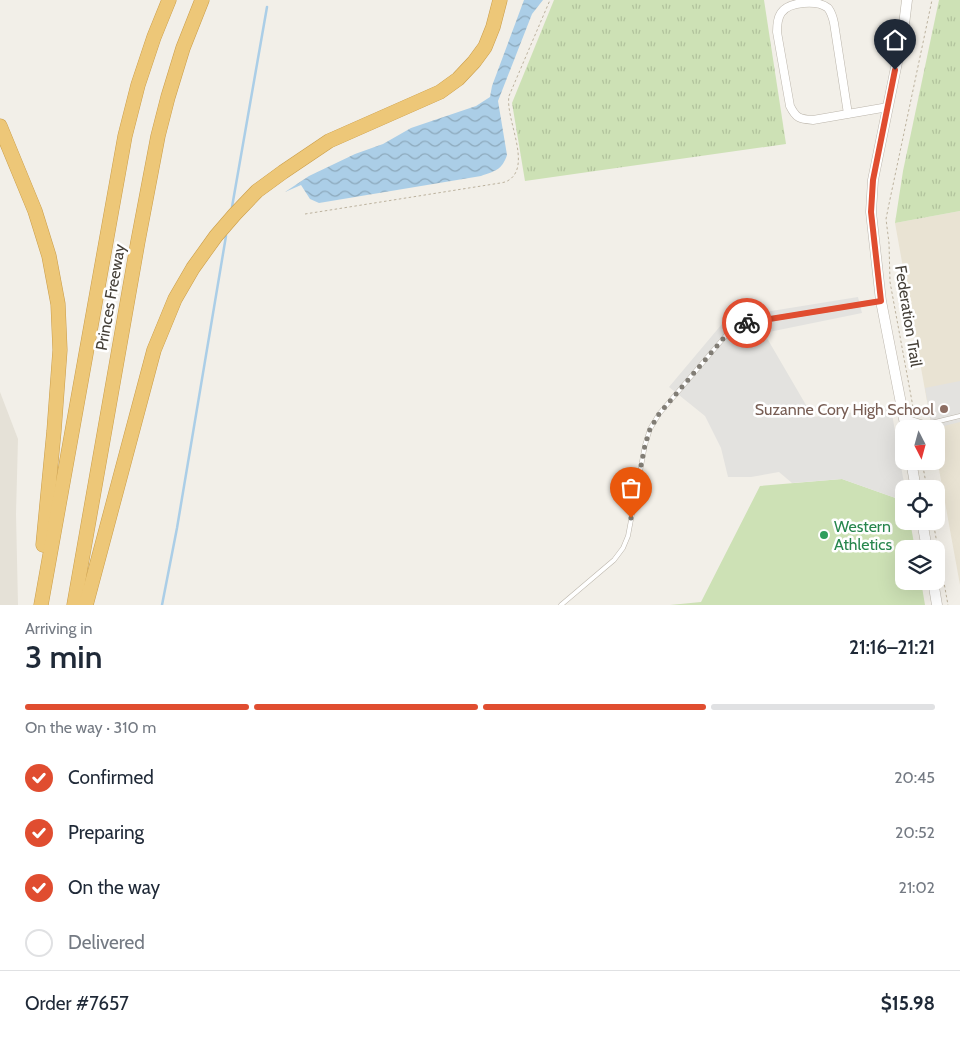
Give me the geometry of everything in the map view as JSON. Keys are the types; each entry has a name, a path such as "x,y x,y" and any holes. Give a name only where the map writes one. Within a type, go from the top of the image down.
{"highway":[{"name":"Princes Freeway","path":"39,605 125,136 154,36 169,0"},
{"name":"Princes Freeway","path":"74,605 158,136 183,48 202,0"},
{"path":"86,605 154,350 175,299 193,268 235,214 257,191 283,172 329,141 440,92 458,79 485,47 494,27 500,0"},
{"path":"0,126 35,211 49,256 58,304 60,350 39,605"}],"street":[{"path":"904,420 881,301 871,212 873,180 907,0"},
{"path":"902,33 914,0"},
{"path":"848,114 834,23 829,9 821,2 803,2 790,5 781,12 777,23 777,32 790,106 794,115 802,119 813,120 848,114 888,107"},
{"path":"934,590 937,605"}],"lane":[{"path":"561,605 614,560 623,548 628,536 645,445 650,429 659,414 728,333 751,322 881,301"},
{"path":"899,390 907,412 913,420"},
{"path":"944,420 960,416"}],"path":[{"path":"305,214 494,184 508,181 514,176 518,171 519,164 509,107 509,96 550,0"},
{"name":"Federation Trail","path":"915,420 890,282 886,219 932,0"},
{"path":"935,530 948,605"}],"shaded area":[{"name":"Suzanne Cory High School","path":"960,211 960,585 945,502 945,480 941,480 939,470 945,470 945,420 930,420 895,223"},
{"path":"858,297 862,313 764,333 813,417 891,408 895,431 895,470 902,470 903,480 895,480 895,498 842,479 792,483 779,472 751,477 728,477 721,448 705,416 669,387 727,318"},
{"path":"960,381 960,422 945,426 945,420 930,420 925,388"},
{"path":"0,392 18,439 16,514 18,605 0,605"}],"green space":[{"path":"554,0 764,0 786,144 525,181 512,103"},
{"path":"939,0 960,0 960,211 895,223 903,171"},
{"name":"Western Athletics","path":"842,479 895,498 895,530 912,530 913,540 895,540 895,590 922,590 925,605 670,605 701,602 760,486"}],"water":[{"path":"524,0 543,0 532,14 498,101 507,155 503,164 497,169 481,176 319,203 310,199 301,185 285,192 309,176 355,154 383,144 411,128 476,106 490,97 492,86"}],"waterway":[{"path":"232,207 267,7"},
{"path":"162,605 177,528 226,236"}],"way so far":[{"path":"631,518 645,445 650,429 659,414 728,333 747,323"}],"place":[{"name":"Suzanne Cory High School","path":"944,409"},
{"name":"Western Athletics","path":"824,535"}],"route":[{"path":"747,323 881,301 871,212 873,180 895,70"}]}
